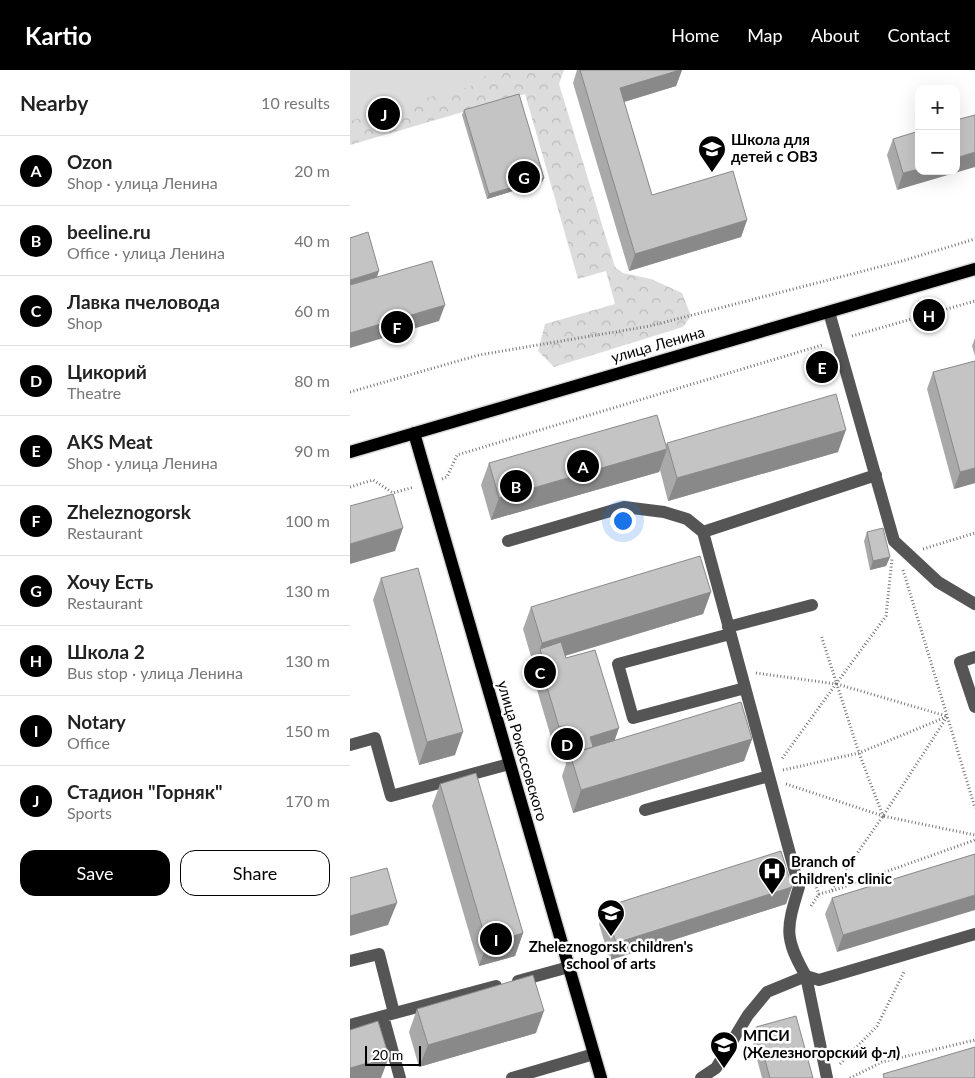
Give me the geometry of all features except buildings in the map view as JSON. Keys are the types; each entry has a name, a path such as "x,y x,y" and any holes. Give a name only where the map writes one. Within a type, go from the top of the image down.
{"main road":[{"name":"улица Ленина","path":"350,452 975,269"},
{"name":"улица Рокоссовского","path":"414,433 601,1078"}],"street":[{"path":"829,312 894,540 938,582 975,604"},
{"path":"703,532 876,476"},
{"path":"508,541 624,507 664,512 687,519 703,532 745,688 774,771 799,887 788,923 792,953 806,976 827,1078"},
{"path":"745,688 632,718 618,664 812,605"},
{"path":"975,657 960,662 975,708"},
{"path":"350,745 375,738 391,796 509,764"},
{"path":"645,810 774,771"},
{"path":"701,1078 716,1068 748,1015 767,992 806,976 819,980 975,934"},
{"path":"350,961 379,954 400,1078"},
{"path":"350,1025 569,967"},
{"path":"512,1078 594,1054"}],"path":[{"path":"350,392 479,355 650,326 875,269 975,239"},
{"path":"350,487 373,480 393,493 428,484 447,477 457,455 975,301"},
{"path":"908,554 975,533"},
{"path":"774,771 886,616 894,540"},
{"path":"894,540 975,808"},
{"path":"821,635 859,752 883,816"},
{"path":"749,672 836,684 947,716"},
{"path":"774,771 859,752 947,716"},
{"path":"831,891 883,816 947,716"},
{"path":"782,782 883,816 975,835"},
{"path":"815,883 819,894 831,891 975,840"},
{"path":"827,1078 877,1026 914,951"},
{"path":"850,1078 882,1062 975,1040"}],"green space":[{"path":"350,70 491,70 486,95 350,133"},
{"path":"487,70 564,70 559,84 615,267 623,273 651,279 682,293 691,316 683,327 554,367 538,351 545,324 615,304 606,271 578,279 525,94 350,145 350,121 380,112 383,109 469,87 484,78"}],"place":[{"name":"Стадион \"Горняк\"","path":"384,114"},
{"name":"Школа для детей с ОВЗ","path":"712,173"},
{"name":"Хочу Есть","path":"524,177"},
{"name":"Школа 2","path":"929,315"},
{"name":"Zheleznogorsk","path":"397,327"},
{"name":"AKS Meat","path":"822,367"},
{"name":"Ozon","path":"583,466"},
{"name":"beeline.ru","path":"516,486"},
{"name":"Лавка пчеловода","path":"540,672"},
{"name":"Цикорий","path":"567,744"},
{"name":"Branch of children's clinic","path":"772,895"},
{"name":"Zheleznogorsk children's school of arts","path":"611,937"},
{"name":"Notary","path":"496,939"},
{"name":"МПСИ (Железногорский ф-л)","path":"724,1069"}]}
